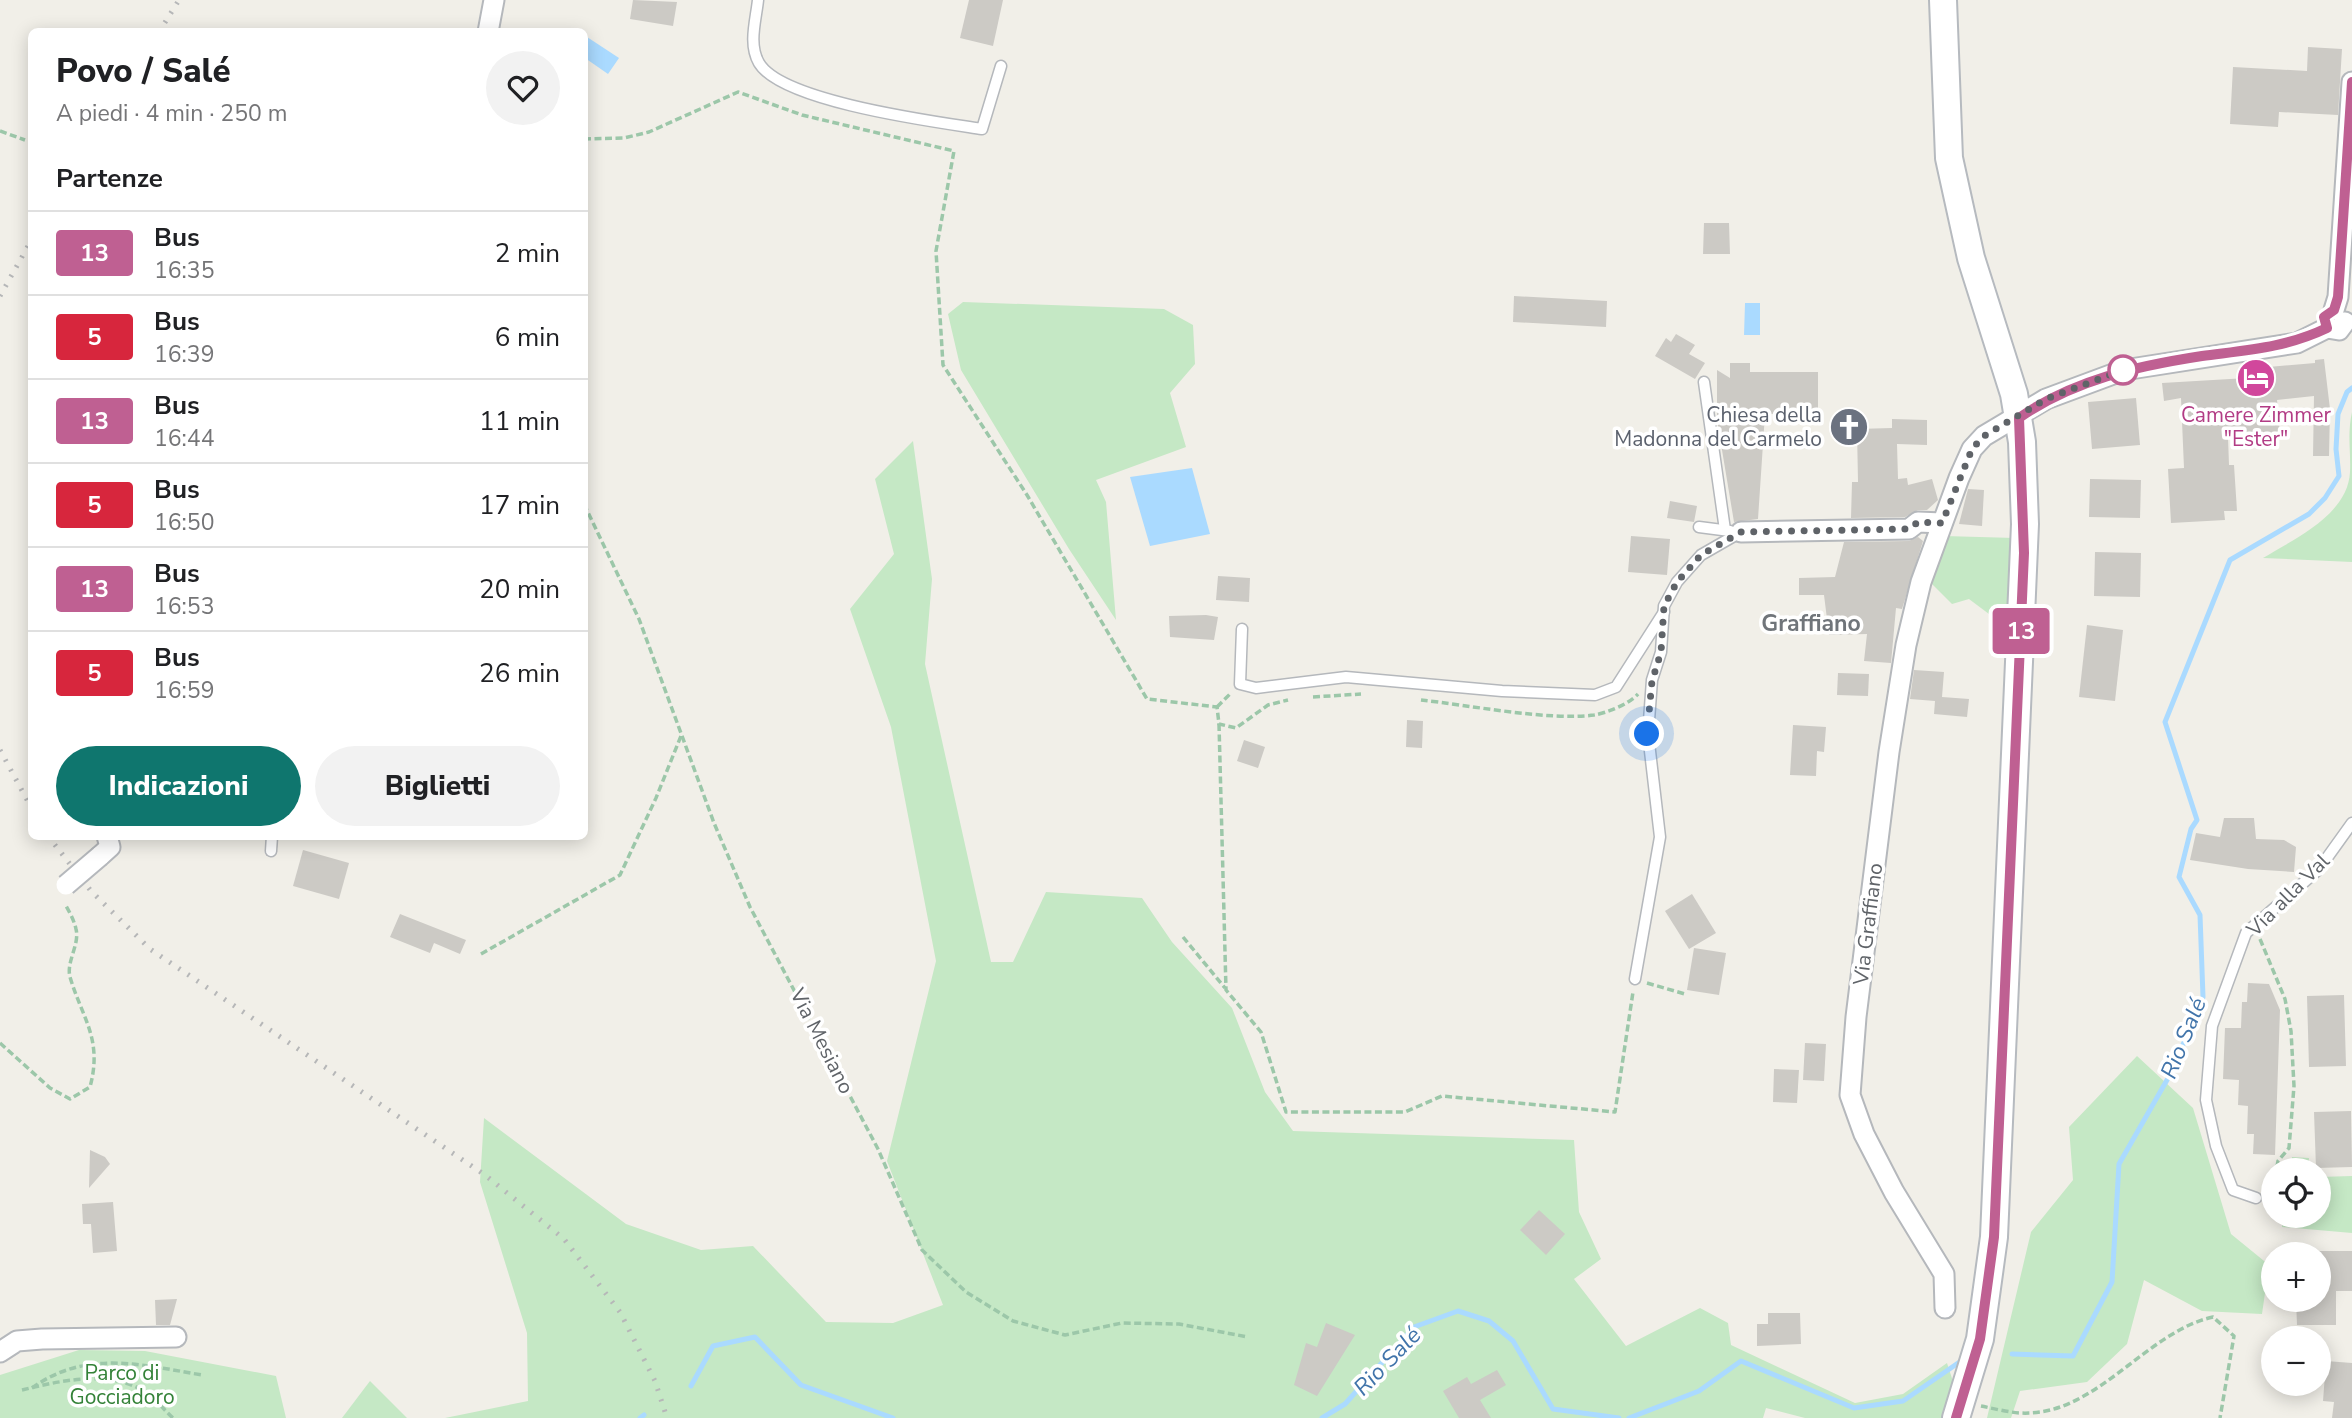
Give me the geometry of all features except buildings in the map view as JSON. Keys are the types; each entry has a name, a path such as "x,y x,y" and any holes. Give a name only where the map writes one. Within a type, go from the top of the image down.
{"main road":[{"path":"1943,0 1945,114 1958,212 2019,418 2024,553 1995,1210 1986,1308 1959,1411"}],"street":[{"path":"489,28 494,0"},
{"path":"2340,321 2338,297 2352,82"},
{"name":"Via Graffiano","path":"1945,1308 1944,1274 1894,1192 1864,1134 1850,1095 1856,1017 1895,712 1913,610 1942,523 1972,449 1984,436 2019,418 2046,399 2124,370 2297,342 2340,321"},
{"path":"1733,531 1838,532 1909,529 1918,522 1942,523"},
{"path":"66,885 105,847"},
{"path":"0,1352 18,1342 42,1339 176,1338"}],"lane":[{"path":"758,0 752,41 758,62 765,70 796,90 902,116 982,129 1001,66"},
{"path":"1704,382 1733,531"},
{"path":"1699,527 1733,531"},
{"path":"1242,629 1240,684 1256,688 1346,677 1502,691 1595,695 1616,687 1664,612 1677,582 1701,555 1733,531"},
{"path":"1635,979 1660,837 1647,734 1652,681 1661,652 1664,612"},
{"name":"Via alla Val","path":"2256,1198 2233,1190 2216,1146 2206,1100 2212,1026 2246,933 2319,869 2352,823"},
{"path":"271,851 272,840"}],"path":[{"path":"588,139 624,138 649,132 738,92 802,116 954,151 936,251 943,365 1027,495 1147,699 1217,707"},
{"path":"0,131 25,140"},
{"name":"Via Mesiano","path":"588,512 639,619 714,823 750,907 878,1149 922,1250 965,1292 1013,1321 1065,1335 1122,1323 1179,1324 1248,1338"},
{"path":"1417,699 1546,713 1595,715 1632,700 1652,681"},
{"path":"1217,707 1240,684"},
{"path":"1311,697 1365,694"},
{"path":"1219,724 1236,727 1268,705 1291,699"},
{"path":"1217,707 1226,990"},
{"path":"481,954 620,875 656,798 681,734"},
{"path":"0,1042 50,1088 70,1099 90,1087 94,1074 91,1031 69,974 77,931 60,891 66,885"},
{"path":"2246,933 2259,937 2285,999 2291,1031 2294,1086 2289,1148 2281,1158"},
{"path":"1183,937 1261,1032 1286,1112 1405,1112 1442,1096 1615,1112 1635,979 1685,994"},
{"path":"1959,1411 2030,1413 2071,1402 2129,1367 2175,1330 2191,1322 2213,1317 2234,1336 2220,1418"},
{"path":"32,1388 51,1374 104,1361 202,1376"},
{"path":"22,1390 53,1382 105,1379 144,1391 173,1418"}],"green space":[{"path":"963,302 1164,309 1193,325 1195,364 1170,393 1186,447 1096,480 1106,502 1116,620 1069,549 961,370 948,314"},
{"path":"2352,412 2352,562 2263,558 2304,534 2340,501 2350,472 2349,436"},
{"path":"913,441 932,579 925,664 991,962 1013,962 1046,892 1142,898 1172,942 1232,1008 1265,1092 1293,1131 1574,1140 1579,1212 1601,1259 1574,1279 1626,1346 1700,1308 1728,1323 1731,1345 1855,1403 1903,1394 1947,1363 1959,1400 1951,1418 1805,1418 1766,1408 1763,1418 445,1418 528,1401 527,1333 480,1182 484,1118 626,1224 701,1250 753,1246 826,1322 893,1323 943,1305 887,1161 936,961 891,727 850,609 894,554 875,479"},
{"path":"1944,536 2015,538 2005,626 1969,599 1952,604 1929,581"},
{"path":"2137,1056 2193,1108 2231,1234 2261,1258 2262,1314 2202,1311 2144,1280 2127,1344 2087,1382 2020,1391 2011,1418 1987,1418 2031,1232 2073,1180 2069,1127"},
{"path":"2352,1176 2352,1233 2294,1228 2331,1228 2331,1177"},
{"name":"Parco di Gocciadoro","path":"79,1350 145,1351 276,1376 286,1418 0,1418 0,1375"},
{"path":"370,1381 407,1418 342,1418"}],"water":[{"path":"588,38 619,58 608,74 588,60"},
{"path":"1745,303 1760,303 1760,335 1744,335"},
{"path":"1192,468 1210,534 1150,546 1130,477"}],"waterway":[{"name":"Rio Salé","path":"2012,1354 2073,1356 2112,1282 2119,1164 2171,1073 2203,997 2200,915 2179,877 2191,829 2197,820 2165,722 2230,560 2309,514 2325,498 2339,476 2336,449 2338,414 2347,392 2352,388"},
{"name":"Rio Salé","path":"1322,1418 1345,1404 1414,1327 1458,1311 1489,1321 1513,1341 1553,1409 1619,1418"},
{"name":"Rio Salé","path":"691,1386 713,1346 755,1337 801,1385 893,1418"},
{"name":"Rio Salé","path":"1629,1418 1699,1391 1741,1361 1854,1408 1903,1401 1961,1361"},
{"name":"Rio Salé","path":"640,1418 644,1415"}],"railway":[{"path":"162,28 179,0"},
{"path":"0,296 28,246"},
{"path":"0,750 28,802"},
{"path":"51,840 91,891 150,949 485,1175 564,1239 620,1312 655,1381 667,1418"}],"bus line":[{"name":"13","path":"1956,1418 1980,1339 1991,1278 1994,1237 2025,524 2019,418 2046,399 2124,370 2297,342 2327,328 2324,317 2334,310 2338,297 2352,82"}],"place":[{"name":"Camere Zimmer \"Ester\"","path":"2256,378"},
{"name":"Chiesa della Madonna del Carmelo","path":"1849,427"}],"district":[{"name":"Graffiano","path":"1811,623"}],"route":[{"path":"1647,734 1652,681 1661,652 1664,606 1677,582 1701,555 1741,532 1909,529 1918,522 1942,523 1972,449 1984,436 2019,418 2046,399 2123,370"}]}
